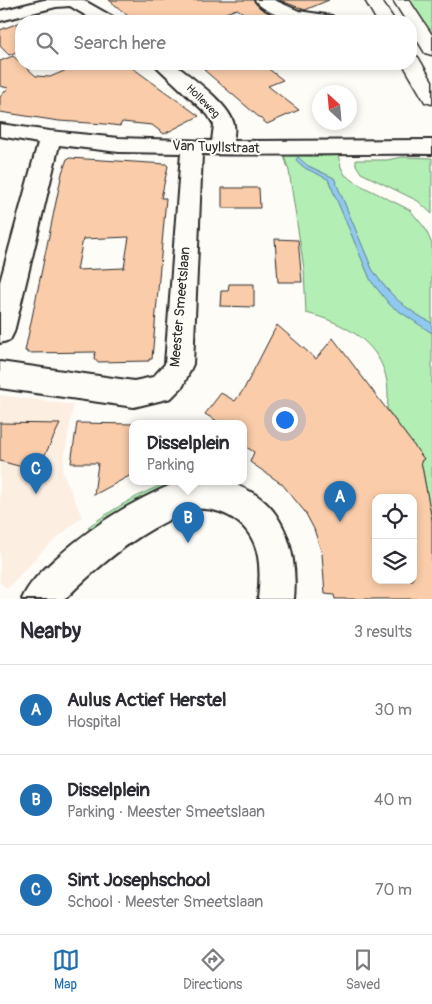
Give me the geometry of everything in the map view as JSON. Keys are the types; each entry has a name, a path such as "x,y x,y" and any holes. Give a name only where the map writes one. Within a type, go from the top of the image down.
{"main road":[{"path":"373,0 382,15"},
{"path":"401,0 410,15"},
{"path":"417,25 432,49"},
{"path":"416,70 432,98"}],"street":[{"path":"263,0 282,12 294,15"},
{"path":"0,16 56,2 74,1 97,15"},
{"name":"Holleweg","path":"170,70 209,104 221,118 224,126 221,148"},
{"name":"Van Tuyllstraat","path":"0,130 50,138 119,144 221,148 432,147"},
{"path":"0,332 50,138"},
{"name":"Meester Smeetslaan","path":"0,375 134,394 160,389 173,377 179,364 192,146"},
{"path":"40,599 70,568 118,529 145,514 194,493 216,494 236,501 257,517 273,546 278,579 276,599"}],"shaded area":[{"path":"0,395 73,405 62,471 82,517 42,551 7,589 0,582"}],"green space":[{"path":"403,0 432,0 432,46 417,22 417,15 412,15"},
{"path":"332,151 333,155 338,155 345,175 360,185 410,210 425,228 432,244 432,323 414,313 398,300 384,286 372,269 334,178 296,160 305,168 328,179 371,281 390,305 432,333 432,520 421,461 424,459 387,409 388,389 385,372 378,357 368,344 355,334 324,318 306,313 304,269 289,171 284,156 286,154"},
{"path":"402,157 432,158 432,214 418,201 361,173 356,165 356,160 387,160"},
{"path":"162,485 186,485 187,490 93,535 88,527 148,491"}],"water":[{"path":"298,157 308,166 334,178 372,269 384,286 398,300 414,313 432,323 432,333 390,305 371,281 328,179 305,168 296,160"}],"building":[{"path":"109,0 253,0 260,8 275,15 246,15 237,9 220,15 127,15"},
{"path":"279,0 329,0 305,10"},
{"path":"15,24 15,52 9,55 0,46 0,30"},
{"path":"13,56 15,58 15,70 29,70 36,76 50,77 67,70 135,70 199,116 164,134 152,125 122,122 120,126 59,121 0,112 0,97 8,88 0,86 0,61"},
{"path":"204,70 270,70 283,80 268,86 299,110 267,124"},
{"path":"67,159 166,164 168,166 161,198 166,198 152,359 149,359 149,361 97,362 97,360 94,360 95,352 27,353 25,351 62,173","holes":["129,237 124,268 77,270 83,239"]},
{"path":"222,188 259,188 260,208 222,208"},
{"path":"275,239 298,240 302,282 278,282"},
{"path":"229,284 254,284 254,307 220,306 221,291 228,291"},
{"path":"277,325 316,359 333,338 424,459 421,461 432,520 432,599 335,599 334,595 325,594 322,554 314,529 305,512 282,484 250,462 254,452 247,448 247,420 215,420 205,414 221,393 235,401 244,389"},
{"path":"0,423 60,424 37,471 0,461"},
{"path":"77,423 129,424 129,476 94,495 98,463 71,463"}],"place":[{"name":"Sint Josephschool","path":"36,494"},
{"name":"Aulus Actief Herstel","path":"340,522"},
{"name":"Disselplein","path":"188,543"}]}
